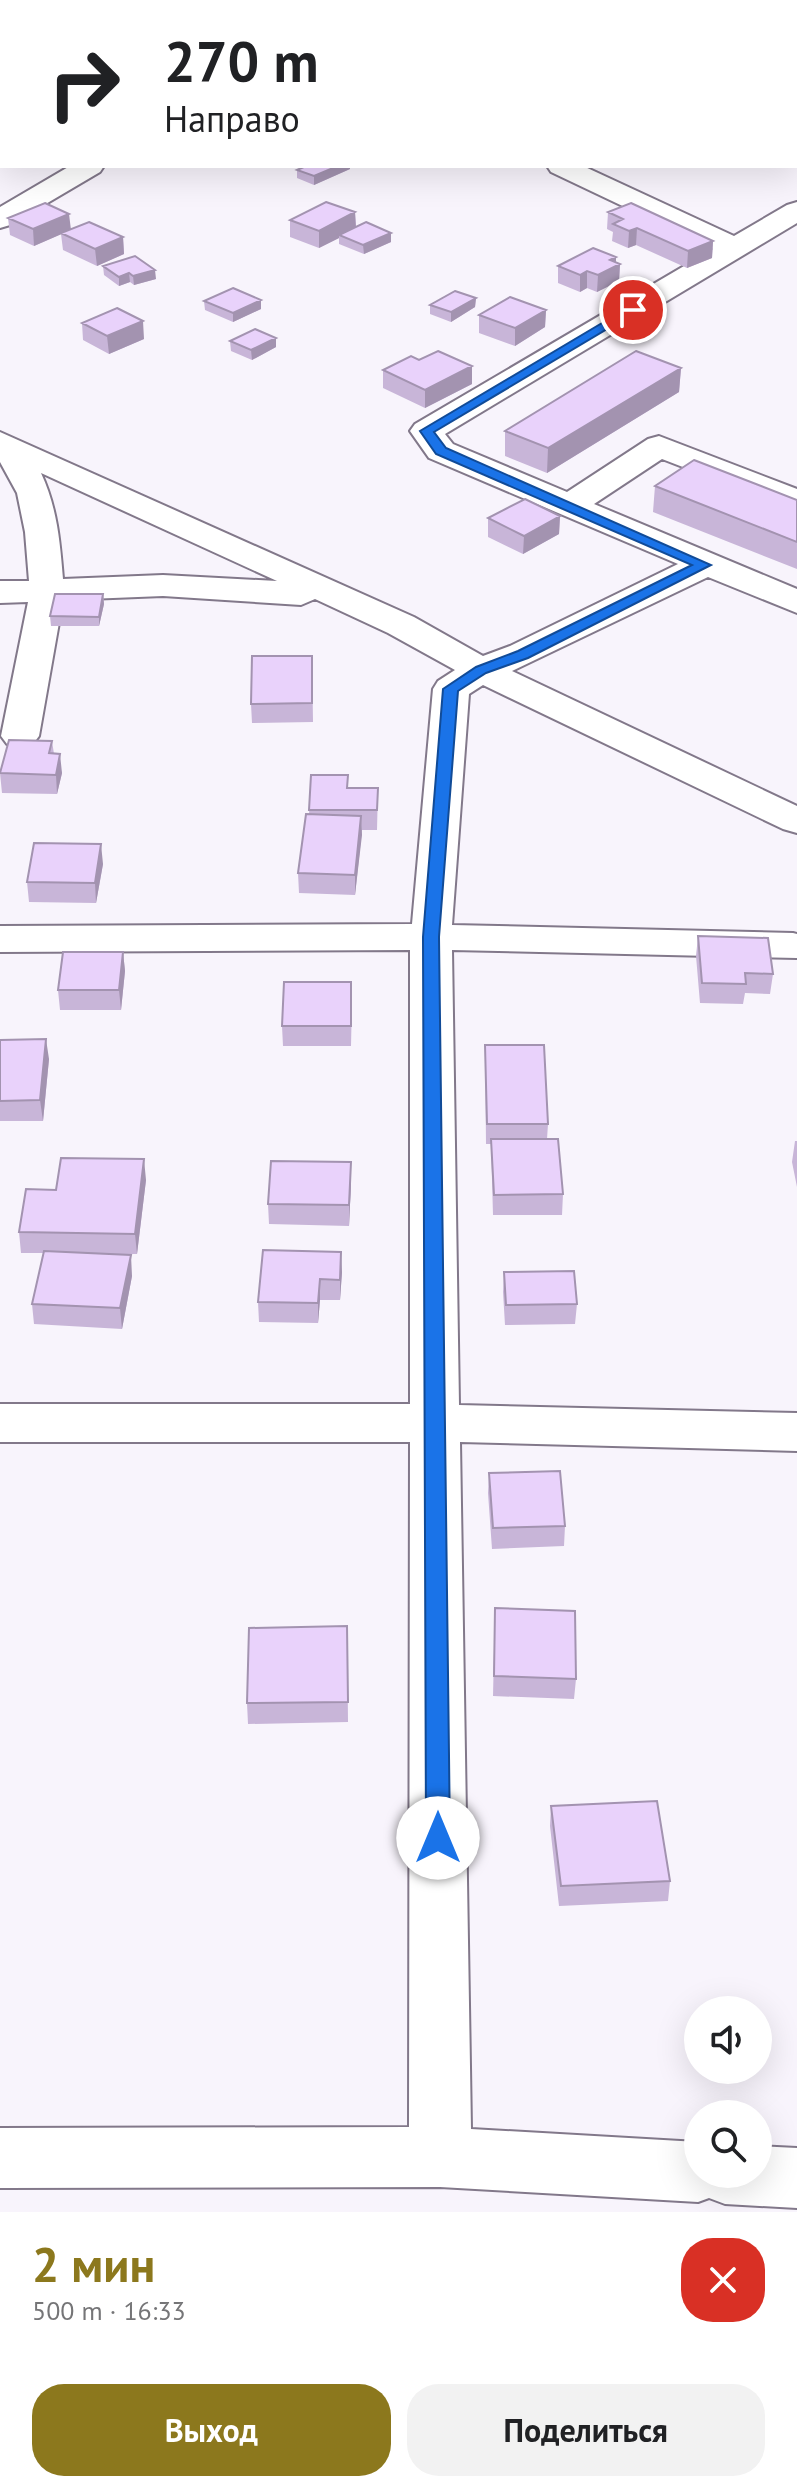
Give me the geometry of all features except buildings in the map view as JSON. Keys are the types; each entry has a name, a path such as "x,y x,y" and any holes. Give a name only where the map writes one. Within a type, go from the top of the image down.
{"street":[{"path":"0,219 87,168"},
{"path":"565,168 737,249"},
{"path":"797,211 426,431 441,451 797,602"},
{"path":"0,444 19,461 34,493 42,532 47,592 20,736"},
{"path":"0,444 401,625 481,670 797,821"},
{"path":"567,507 659,446 797,501"},
{"path":"440,2157 431,937 451,689 481,670 523,654 704,565"},
{"path":"0,592 216,585 336,598"},
{"path":"0,939 431,937 793,946"},
{"path":"0,1423 436,1423 797,1432"},
{"path":"0,2158 440,2157 684,2171"},
{"path":"772,2177 797,2178"}],"route":[{"path":"438,1838 431,937 451,689 481,670 523,654 704,565 441,451 426,431 633,310"}]}
